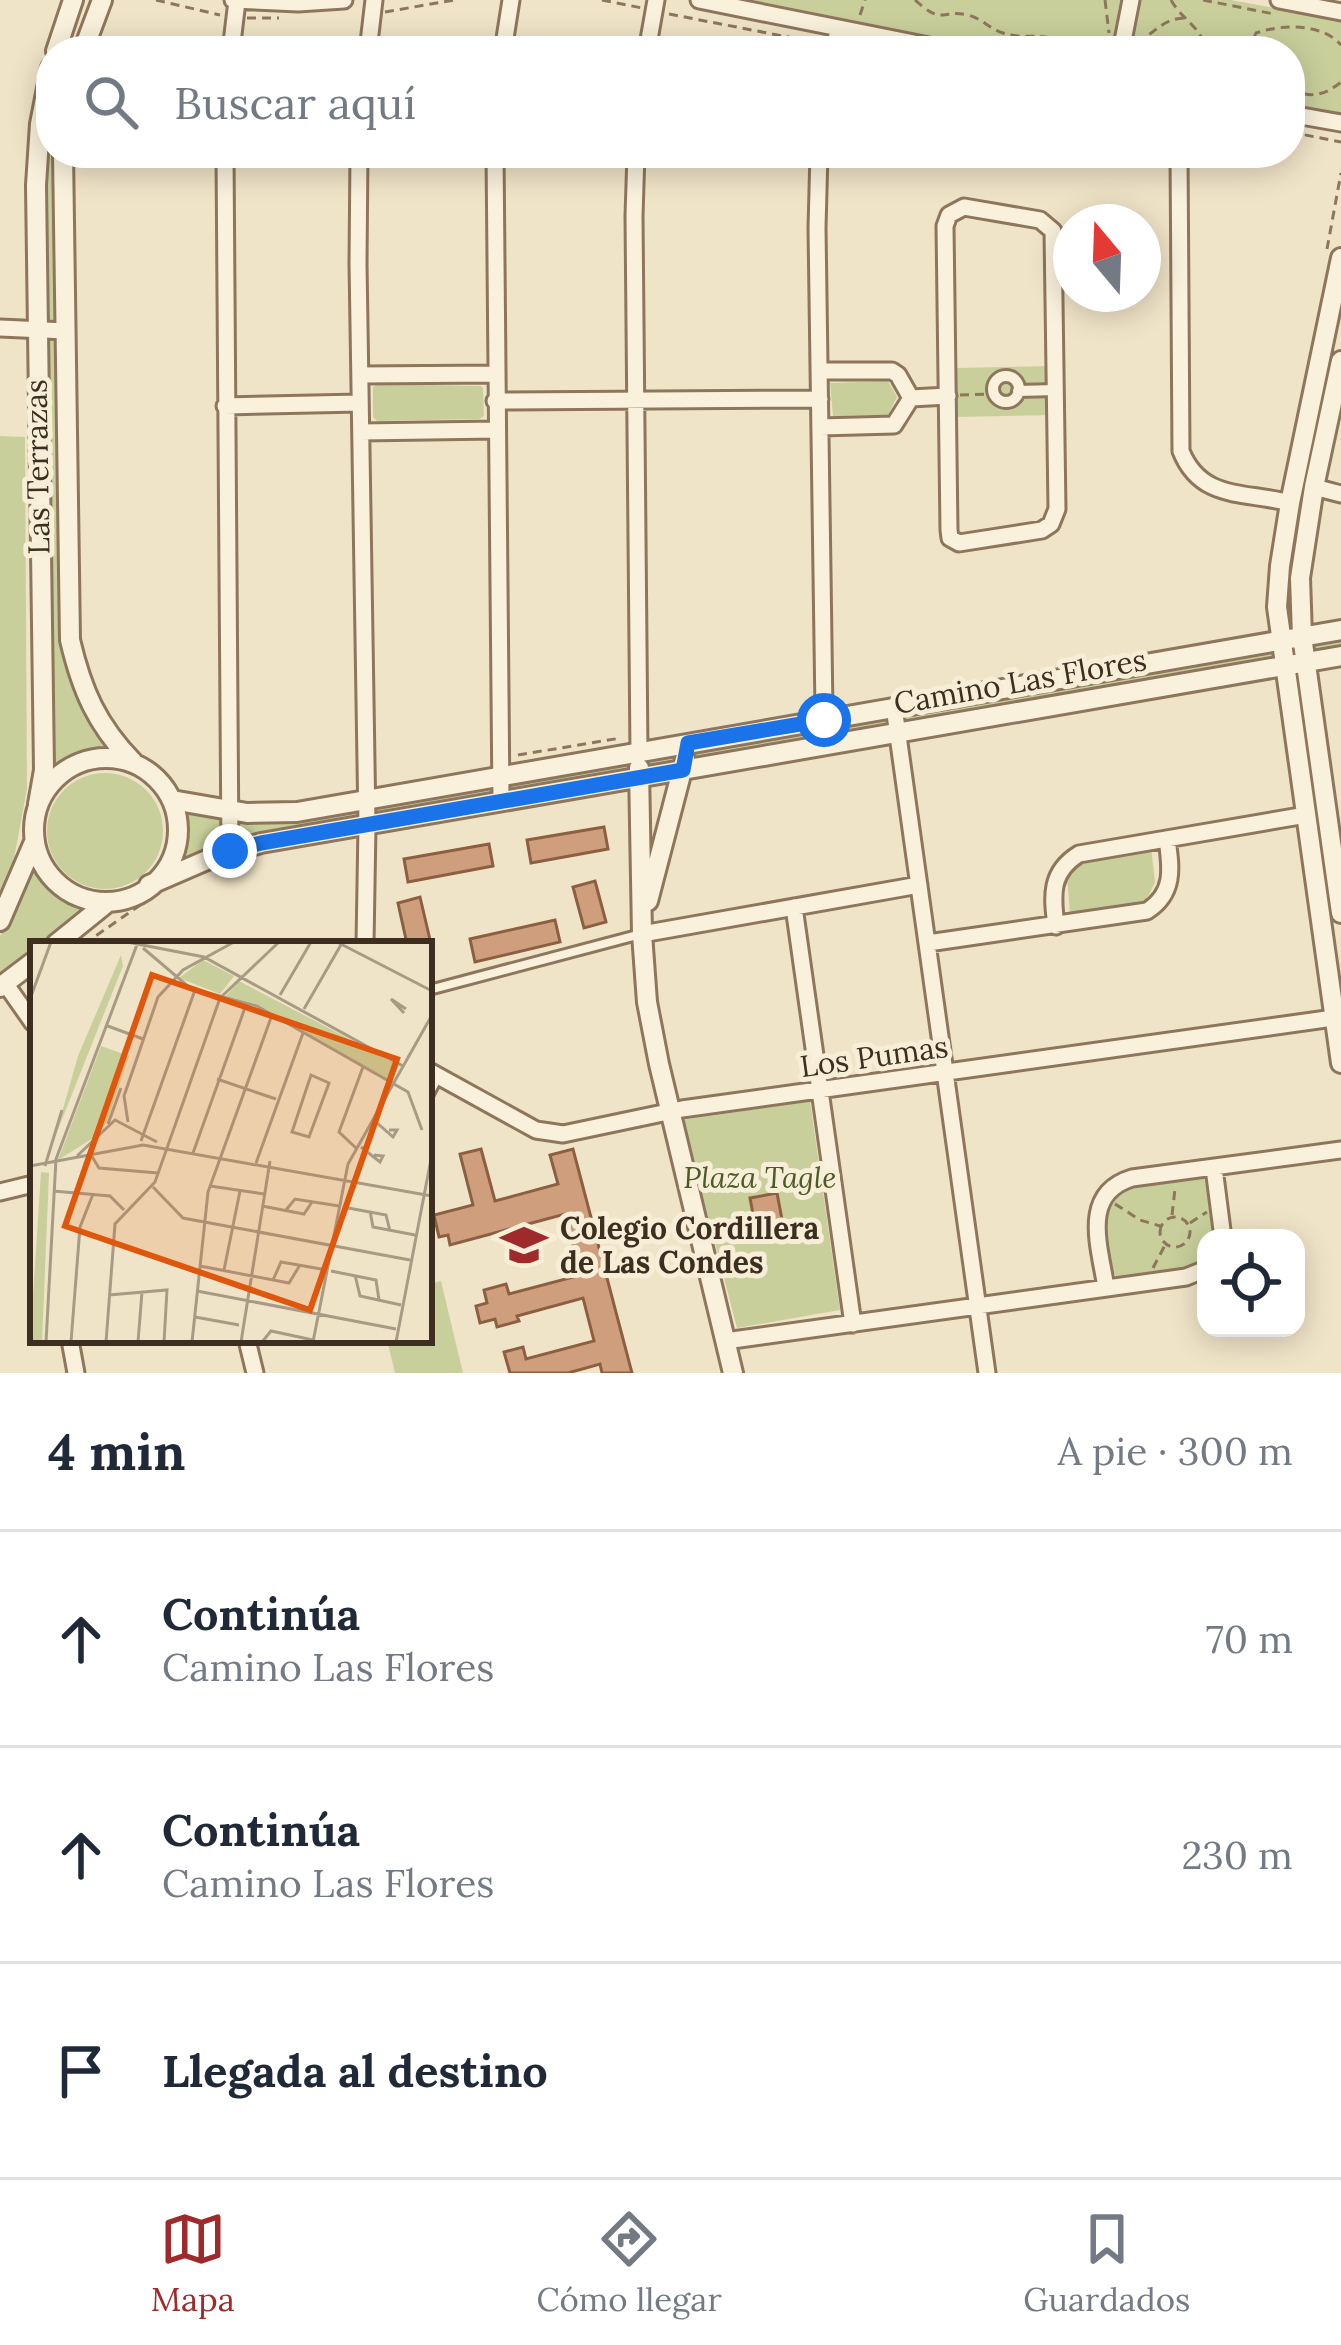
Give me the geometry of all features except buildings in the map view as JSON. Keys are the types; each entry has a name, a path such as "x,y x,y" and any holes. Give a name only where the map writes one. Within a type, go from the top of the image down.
{"street":[{"path":"61,36 73,0"},
{"path":"89,36 102,0"},
{"path":"232,36 235,0 344,0"},
{"path":"370,36 374,0"},
{"path":"506,36 512,0"},
{"path":"699,0 829,36"},
{"path":"1120,36 1132,0"},
{"path":"1279,0 1341,12"},
{"path":"650,36 655,5"},
{"path":"1305,116 1341,122"},
{"name":"Las Terrazas","path":"38,168 44,770 38,804"},
{"name":"Las Terrazas","path":"63,168 70,640 100,724 134,762"},
{"path":"225,168 230,851"},
{"path":"359,168 365,941"},
{"path":"495,168 501,801"},
{"path":"636,168 639,778 647,1002 733,1373"},
{"path":"819,168 827,745"},
{"path":"1179,168 1181,451 1188,467 1208,487 1290,503"},
{"path":"964,207 1040,220 1053,231 1057,509 1047,527 952,541 948,396 945,226 949,215 964,207"},
{"path":"1341,258 1278,580 1281,640 1341,1063"},
{"path":"0,328 66,331"},
{"path":"1341,361 1301,555 1302,636 1334,811 1341,913"},
{"path":"819,371 892,371 911,398"},
{"path":"360,375 495,374"},
{"path":"1004,376 1016,381 1014,399 1006,402 994,394 994,382 1004,376"},
{"path":"1018,391 1056,390"},
{"path":"911,398 948,396"},
{"path":"820,427 894,425 911,398"},
{"path":"495,401 820,399"},
{"path":"225,406 360,404"},
{"path":"361,432 496,430"},
{"path":"1314,487 1341,494"},
{"path":"42,543 68,543"},
{"name":"Camino Las Flores","path":"172,800 281,813 1341,630"},
{"name":"Camino Las Flores","path":"149,885 230,851 1341,656"},
{"path":"894,707 987,1373"},
{"path":"642,928 688,743"},
{"path":"60,941 108,902 137,894 160,877 175,854 179,826 172,800 160,781 134,762 109,757 76,764 50,784 38,804 33,826 39,860 55,884 80,898 108,902"},
{"path":"1056,926 1053,886 1071,859 1088,851 1306,815"},
{"path":"928,943 1132,916 1154,907 1165,895 1171,877 1167,838"},
{"path":"0,921 34,842"},
{"path":"642,928 920,885"},
{"path":"794,907 853,1324"},
{"path":"30,964 2,985 30,1019"},
{"name":"Los Pumas","path":"434,1074 528,1126 551,1134 574,1133 672,1111 1338,1018"},
{"path":"1106,1288 1097,1217 1104,1197 1124,1181 1341,1150"},
{"path":"1214,1168 1222,1229"},
{"path":"0,1192 30,1185"},
{"path":"725,1341 1197,1273"},
{"path":"71,1343 76,1373"},
{"path":"248,1343 255,1373"}],"lane":[{"path":"432,989 642,928"}],"path":[{"path":"391,0 388,11 454,0"},
{"path":"602,0 824,36"},
{"path":"842,36 865,0"},
{"path":"915,0 933,15 963,13 1001,33 1018,36"},
{"path":"1105,0 1113,36"},
{"path":"1171,0 1203,36"},
{"path":"1255,36 1266,30 1300,27 1330,33 1341,45"},
{"path":"1305,96 1319,95 1341,82"},
{"path":"1334,87 1341,96"},
{"path":"1305,135 1341,142"},
{"path":"948,396 994,394"},
{"path":"1172,1217 1176,1173"},
{"path":"1104,1197 1140,1220 1161,1226"},
{"path":"1189,1224 1219,1204"},
{"path":"1172,1217 1181,1217 1190,1233 1177,1247 1166,1243 1161,1226 1172,1217"},
{"path":"1148,1282 1166,1243"}],"green space":[{"path":"752,0 1231,0 1341,20 1341,115 1305,109 1305,36 929,36"},
{"path":"47,168 56,168 60,637 79,705 108,750 80,754 55,768 51,765"},
{"path":"1051,366 1052,415 956,417 955,368"},
{"path":"888,381 897,397 888,415 833,416 830,383"},
{"path":"481,386 484,416 377,421 373,387"},
{"path":"0,436 25,437 27,789 11,875 0,897"},
{"path":"1341,639 1341,649 219,846 187,858 182,852 185,828 179,809 217,817"},
{"path":"105,773 127,777 146,790 159,809 163,831 159,853 146,872 127,885 105,889 83,885 64,872 51,853 47,831 51,809 64,790 83,777"},
{"path":"1151,847 1155,882 1145,903 1070,917 1067,873 1088,857"},
{"path":"33,867 49,891 87,909 50,941 30,941 30,958 0,978 0,936"},
{"name":"Plaza Tagle","path":"810,1101 840,1310 737,1328 683,1120"},
{"path":"1204,1179 1215,1229 1197,1229 1196,1267 1118,1279 1110,1267 1103,1211 1114,1194 1134,1185"},
{"path":"441,1281 463,1373 395,1373 388,1343 432,1343 432,1283"}],"place":[{"name":"Colegio Cordillera de Las Condes","path":"524,1245"}],"route":[{"path":"230,851 683,770 688,743 824,720"}]}
